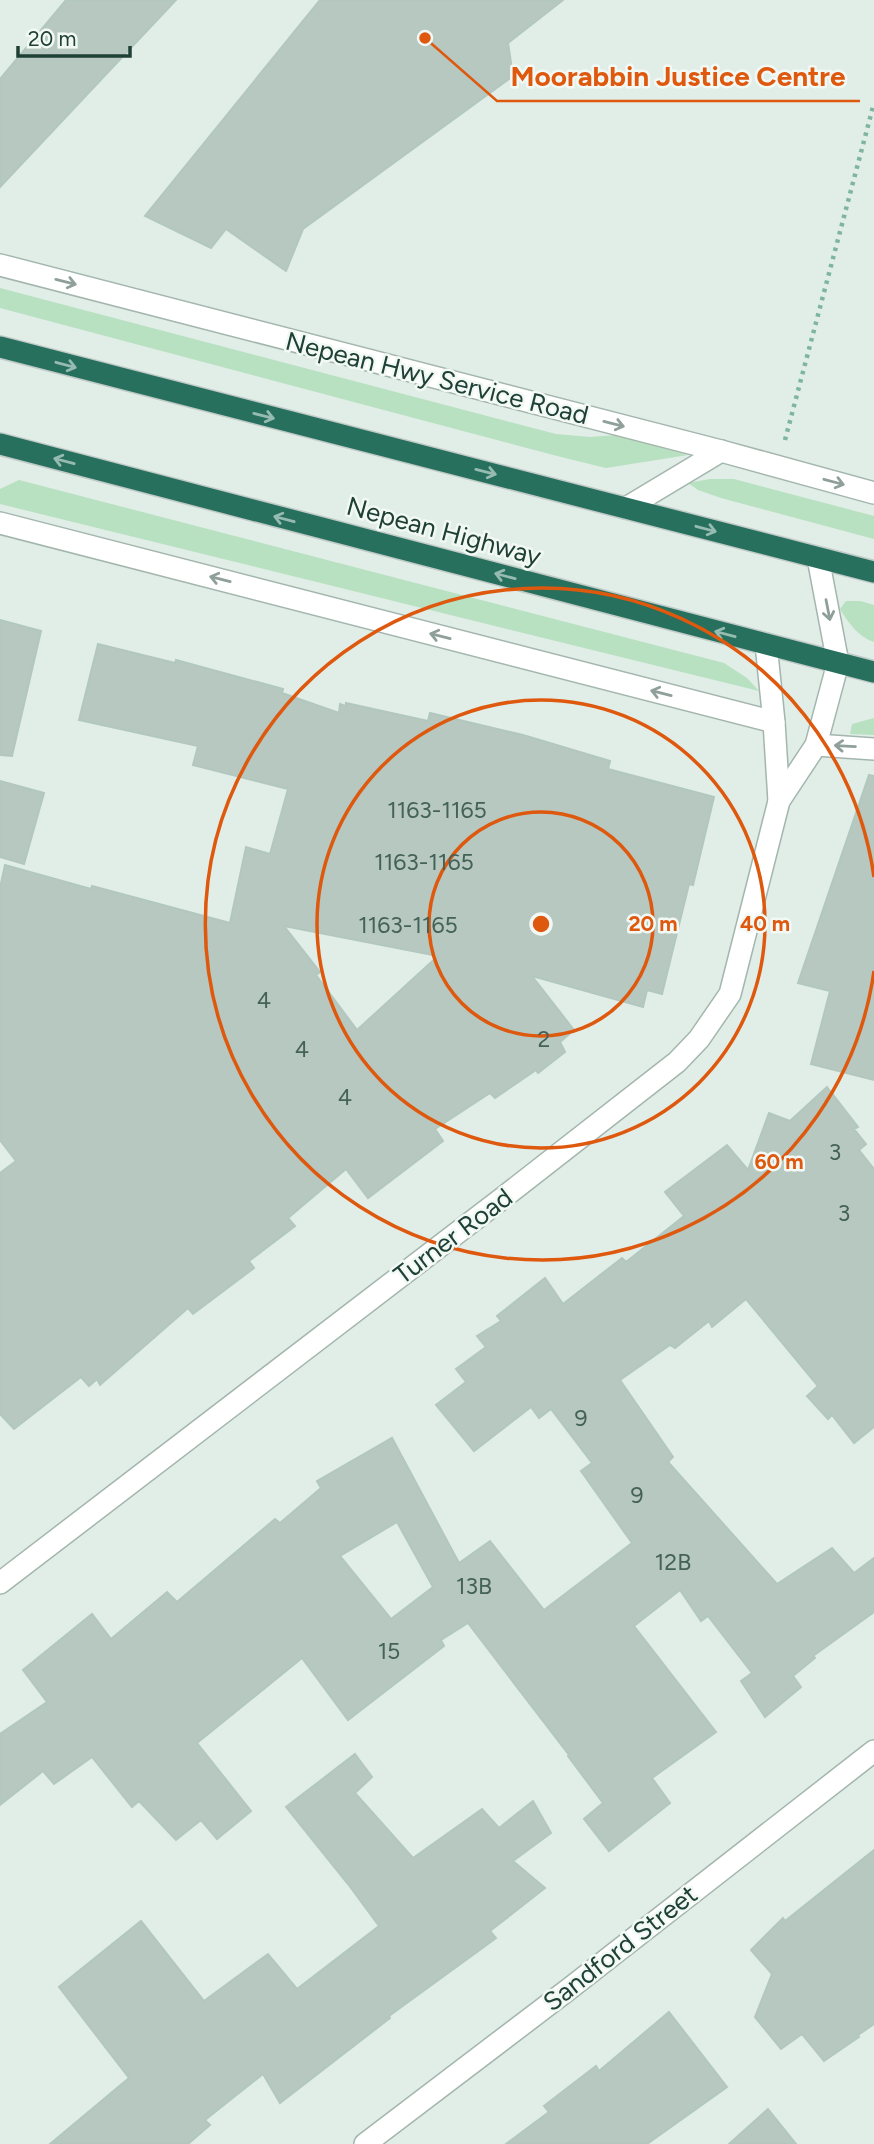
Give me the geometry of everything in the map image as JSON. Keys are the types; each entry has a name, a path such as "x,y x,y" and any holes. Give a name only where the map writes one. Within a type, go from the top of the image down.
{"highway":[{"path":"0,347 874,572"},
{"name":"Nepean Highway","path":"0,444 874,672"}],"street":[{"name":"Nepean Hwy Service Road","path":"0,265 874,493"},
{"path":"626,508 721,451"},
{"path":"0,523 774,722"},
{"name":"Turner Road","path":"779,801 816,744 838,663 818,558"},
{"name":"Turner Road","path":"0,1583 493,1206 677,1062 699,1039 730,994 779,801 766,645"},
{"path":"816,744 874,748"},
{"name":"Sandford Street","path":"365,2144 874,1751"}],"path":[{"path":"779,468 874,103"}],"green space":[{"path":"0,288 556,434 590,437 617,435 688,455 606,468 0,308"},
{"path":"734,479 874,516 874,539 721,498 698,490 688,483"},
{"path":"19,480 724,663 747,678 759,691 0,504 0,489"},
{"path":"846,601 874,605 874,642 858,633 846,619 840,609"},
{"path":"874,718 874,735 850,734 852,724"}],"building":[{"path":"66,0 176,0 0,187 0,79"},
{"path":"320,0 563,0 508,43 513,76 303,229 286,271 226,229 211,248 145,216"},
{"path":"0,620 41,631 12,756 0,755"},
{"path":"98,644 175,663 176,660 283,689 282,693 339,713 340,704 346,706 346,703 428,721 430,713 523,735 610,761 608,769 714,797 693,885 689,884 662,994 647,990 643,1007 532,976 574,1030 560,1042 565,1052 538,1073 536,1070 495,1098 490,1093 435,1129 443,1141 368,1198 346,1169 288,1218 295,1226 249,1261 254,1268 193,1314 188,1308 100,1385 97,1379 89,1386 81,1377 14,1429 0,1414 0,1173 16,1161 0,1140 0,888 5,865 230,923 246,847 270,854 288,789 193,765 198,746 79,720","holes":["284,926 438,956 357,1030 316,975 320,972"]},
{"path":"869,775 874,776 874,1080 811,1064 830,991 798,983"},
{"path":"0,781 44,793 24,864 0,857"},
{"path":"827,1087 858,1127 854,1129 866,1144 859,1150 874,1169 874,1427 854,1443 832,1415 828,1419 807,1396 818,1386 746,1299 712,1327 709,1321 675,1348 670,1345 620,1380 673,1457 668,1462 777,1584 832,1548 854,1573 874,1558 874,1612 813,1656 815,1658 793,1676 801,1687 765,1717 741,1681 752,1673 708,1616 701,1621 680,1590 634,1626 716,1732 652,1778 670,1803 609,1851 584,1819 603,1803 468,1623 441,1640 444,1646 348,1720 302,1658 197,1743 251,1811 217,1839 201,1820 176,1840 139,1801 132,1807 92,1757 54,1784 43,1771 0,1805 0,1734 47,1702 23,1670 92,1614 111,1639 167,1592 177,1602 275,1519 280,1523 321,1488 317,1481 392,1438 459,1563 490,1541 544,1610 632,1543 581,1471 592,1463 551,1409 539,1418 531,1407 474,1451 436,1405 466,1382 456,1369 486,1347 477,1336 501,1321 497,1316 545,1278 563,1304 622,1258 626,1262 684,1216 665,1192 727,1145 748,1170 769,1113 790,1121","holes":["397,1522 433,1587 391,1619 340,1556"]},
{"path":"355,1754 372,1777 355,1793 413,1858 482,1809 499,1828 533,1801 551,1833 513,1861 545,1888 490,1931 496,1938 389,2016 390,2018 280,2103 263,2074 205,2120 210,2125 188,2144 50,2144 129,2078 59,1987 141,1921 204,2001 268,1954 297,1989 379,1926 286,1807"},
{"path":"874,1850 874,2024 824,2061 802,2034 781,2049 755,2017 772,1974 751,1950 783,1918 785,1921"},
{"path":"669,2012 727,2087 647,2144 506,2144 549,2112 544,2106 596,2066 599,2071"},
{"path":"768,2109 796,2144 729,2144"}],"place":[{"name":"Moorabbin Justice Centre","path":"425,38"}]}
